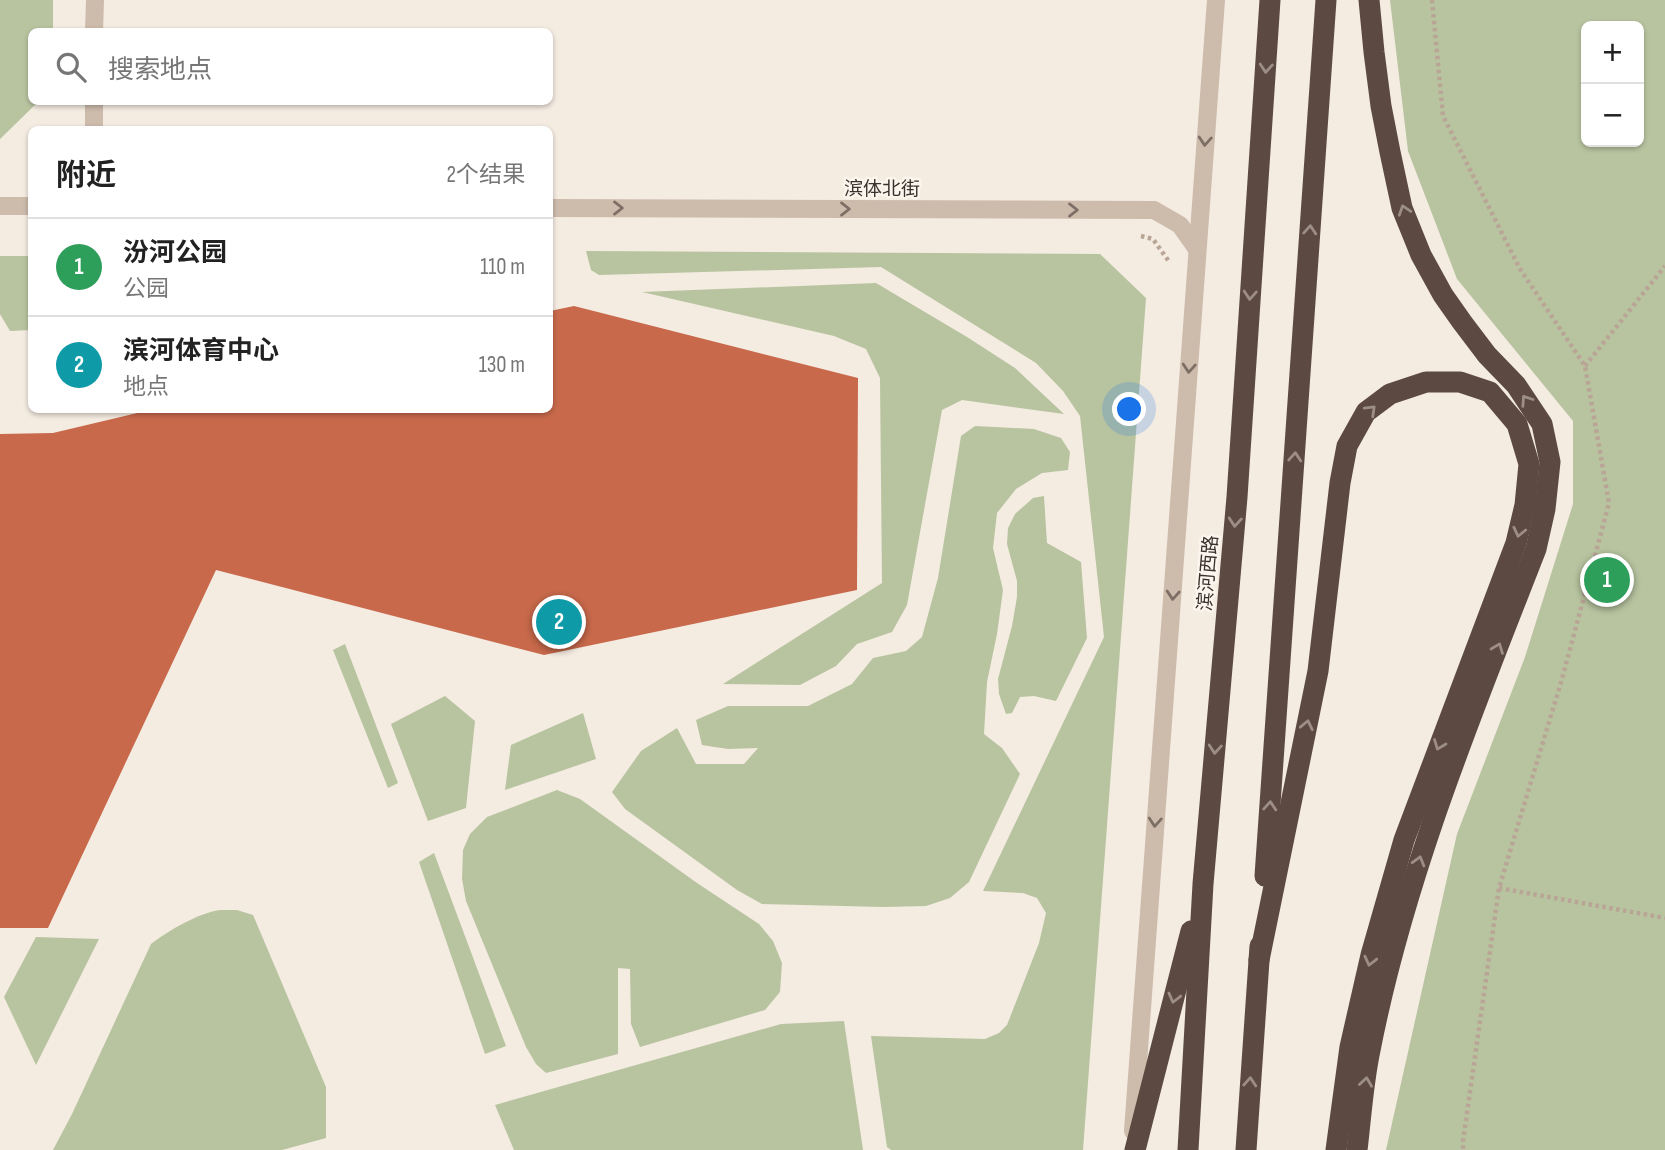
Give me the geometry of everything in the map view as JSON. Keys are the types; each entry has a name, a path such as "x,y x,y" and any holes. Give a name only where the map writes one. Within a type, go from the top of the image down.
{"highway":[{"name":"滨河西路","path":"1188,1150 1203,884 1237,497 1270,0"},
{"path":"1246,1150 1326,0"},
{"path":"1357,1150 1370,1051 1395,948 1424,846 1536,549 1545,509 1550,462 1542,424 1516,385 1487,355 1443,295 1411,232 1402,208 1381,106 1369,0"},
{"path":"1259,960 1318,671 1340,483 1347,446 1366,412 1390,394 1426,382 1460,382 1490,392 1517,424 1529,464 1525,505 1516,543 1404,839 1371,956 1350,1048 1336,1150"},
{"path":"1133,1150 1203,884"}],"street":[{"path":"94,28 95,0"},
{"path":"1133,1150 1216,0"},
{"path":"94,105 94,126"},
{"path":"0,206 28,206"},
{"name":"滨体北街","path":"553,208 1154,211 1180,225 1197,249"}],"path":[{"path":"1585,366 1665,266"},
{"path":"1499,888 1665,918"}],"green space":[{"path":"0,0 53,0 53,28 28,28 28,105 35,105 0,139"},
{"path":"1390,0 1665,0 1665,1150 1386,1150 1457,834 1525,657 1573,504 1573,421 1457,279 1408,151"},
{"path":"586,251 1100,254 1146,298 1083,1150 891,1150 887,1147 871,1036 985,1039 999,1033 1007,1025 1039,943 1046,913 1037,898 1023,893 983,891 1104,637 1080,416 1063,391 1036,363 881,267 599,275 591,270"},
{"path":"0,256 28,256 28,330 10,331 0,314"},
{"path":"876,283 1015,368 1064,414 962,400 942,410 907,605 892,632 857,644 836,666 800,685 723,684 882,583 880,378 866,349 834,336 642,292"},
{"path":"975,426 1034,429 1061,438 1070,452 1068,470 1042,473 1016,489 997,513 993,548 1003,590 987,682 984,734 1002,748 1020,774 969,882 950,898 926,906 762,904 737,890 625,809 612,792 641,751 677,728 696,764 744,764 758,748 728,749 702,745 696,720 728,706 808,706 852,684 873,658 906,651 922,637 938,578 961,436"},
{"path":"1044,496 1047,543 1081,562 1087,638 1056,701 1034,696 1020,697 1012,713 1006,714 999,694 998,679 1017,597 1017,581 1007,544 1008,528 1015,514 1033,498"},
{"path":"345,644 398,783 388,788 333,650"},
{"path":"445,696 475,721 466,808 428,821 391,724"},
{"path":"583,713 596,759 505,790 511,745"},
{"path":"557,790 580,799 759,924 773,941 782,963 780,992 765,1010 640,1047 631,1024 630,969 618,968 618,1054 546,1073 536,1064 526,1047 466,901 462,879 463,850 470,834 487,817"},
{"path":"434,853 506,1046 485,1054 419,862"},
{"path":"220,910 237,910 253,915 326,1087 326,1138 282,1150 53,1150 151,944 202,915"},
{"path":"36,937 99,939 36,1065 4,997"},
{"path":"844,1021 863,1150 514,1150 495,1105 781,1024"}],"building":[{"path":"574,306 858,378 857,590 544,655 216,570 48,928 0,928 0,434 53,433 137,413 553,413 553,310"}],"place":[{"name":"汾河公园","path":"1607,580"},
{"name":"滨河体育中心","path":"559,622"}]}
